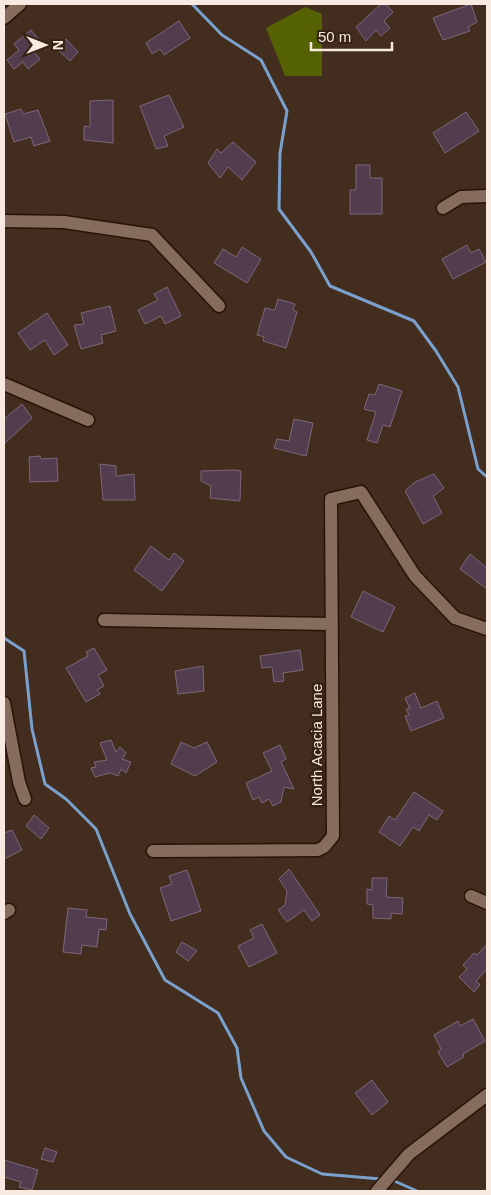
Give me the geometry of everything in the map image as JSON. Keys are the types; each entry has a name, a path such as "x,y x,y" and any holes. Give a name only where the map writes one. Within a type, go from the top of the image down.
{"street":[{"path":"4,18 20,4"},
{"path":"443,208 461,197 487,196"},
{"path":"4,221 64,222 152,235 219,306"},
{"path":"4,384 88,420"},
{"name":"North Acacia Lane","path":"153,851 318,850 324,847 333,836 330,499 361,492 414,576 455,618 487,629"},
{"path":"104,620 332,624"},
{"path":"4,703 19,782 25,799"},
{"path":"471,896 487,903"},
{"path":"377,1191 409,1154 487,1095"}],"green space":[{"path":"305,7 322,14 322,76 285,76 266,28"}],"building":[{"path":"381,4 386,4 393,12 384,21 390,28 381,36 376,30 366,41 356,27"},
{"path":"471,4 477,22 468,27 470,31 443,40 433,18"},
{"path":"179,21 190,38 164,55 160,49 152,54 146,43"},
{"path":"31,30 43,45 34,52 40,59 28,69 23,62 14,69 7,60 19,50 14,44"},
{"path":"66,39 78,52 70,61 56,48"},
{"path":"169,95 184,127 164,136 168,146 156,149 140,106"},
{"path":"113,100 113,143 84,140 84,126 90,127 90,101"},
{"path":"21,109 23,114 38,110 50,141 34,146 31,137 14,142 5,114"},
{"path":"466,112 479,131 445,153 433,133"},
{"path":"233,142 256,162 242,180 228,167 220,178 208,163 217,149 221,153"},
{"path":"356,165 370,165 370,178 382,178 382,214 350,214 350,190 356,190"},
{"path":"467,245 471,253 479,249 486,262 453,279 442,259"},
{"path":"242,247 261,259 247,283 214,263 223,249 236,257"},
{"path":"167,287 181,316 165,324 161,316 145,324 138,310 158,300 154,294"},
{"path":"278,299 295,304 293,310 297,312 286,348 263,341 264,337 257,335 265,308 275,310"},
{"path":"110,306 116,331 101,335 103,343 81,349 74,325 84,324 81,313"},
{"path":"47,313 68,345 54,355 45,340 30,350 18,333"},
{"path":"379,384 402,391 390,427 383,425 377,443 367,440 376,412 364,409 369,394 375,395"},
{"path":"22,404 32,418 4,444 4,419"},
{"path":"294,419 313,423 306,456 274,448 277,439 289,441"},
{"path":"40,456 41,459 57,458 58,481 30,482 29,457"},
{"path":"100,464 116,466 116,476 134,474 135,500 103,500"},
{"path":"201,471 241,471 240,501 210,498 211,486 201,481"},
{"path":"434,474 444,488 433,496 442,513 423,524 405,491 415,482"},
{"path":"151,546 169,560 174,553 184,561 162,591 134,570"},
{"path":"470,554 487,568 487,589 460,569"},
{"path":"363,591 395,607 383,632 351,617"},
{"path":"94,648 107,670 98,675 104,686 97,690 100,694 86,702 66,668 88,656 86,652"},
{"path":"300,650 303,670 283,673 284,681 274,682 272,667 262,668 260,656"},
{"path":"203,666 204,691 178,694 175,671"},
{"path":"415,693 421,708 437,701 444,718 411,731 405,716 409,715 406,709 410,709 405,698"},
{"path":"111,740 116,752 120,747 126,753 122,759 131,762 126,773 121,769 118,776 110,773 95,777 91,768 96,767 94,762 107,760 100,743"},
{"path":"181,742 194,748 207,742 217,762 195,776 171,764"},
{"path":"280,745 286,759 281,762 294,789 284,787 281,802 273,806 269,799 262,803 259,797 253,800 246,783 272,771 263,753"},
{"path":"414,792 443,811 437,820 429,815 419,831 413,827 400,846 379,832 389,816 395,820"},
{"path":"34,815 49,828 41,839 26,826"},
{"path":"12,830 22,850 4,859 4,833"},
{"path":"289,869 320,915 312,921 304,910 287,922 278,910 285,905 287,891 279,879"},
{"path":"187,870 201,911 171,921 160,888 172,884 169,876"},
{"path":"372,878 387,878 386,897 403,898 402,914 391,913 391,919 373,918 373,905 367,904 367,889 372,890"},
{"path":"68,908 87,910 86,917 107,919 106,930 99,929 97,947 82,945 81,954 63,952"},
{"path":"262,924 277,953 249,967 238,946 254,938 250,930"},
{"path":"182,942 197,951 188,961 176,952"},
{"path":"487,944 487,969 476,981 480,985 474,992 459,977 467,969 463,965 474,953 477,955"},
{"path":"473,1019 485,1041 463,1054 464,1057 447,1067 438,1052 441,1049 434,1035 458,1021 460,1026"},
{"path":"372,1080 388,1102 372,1115 355,1093"},
{"path":"45,1148 57,1152 53,1162 41,1159"},
{"path":"4,1160 38,1170 32,1190 19,1187 21,1182 4,1177"}],"waterway":[{"path":"192,4 222,35 261,60 287,111 280,153 279,209 311,252 330,286 414,321 436,351 458,387 478,469 487,477"},
{"path":"4,638 24,651 32,729 45,784 66,799 96,829 130,914 165,980 218,1013 237,1048 241,1078 264,1131 286,1157 322,1174 381,1179"},
{"path":"392,1180 417,1191"}]}
